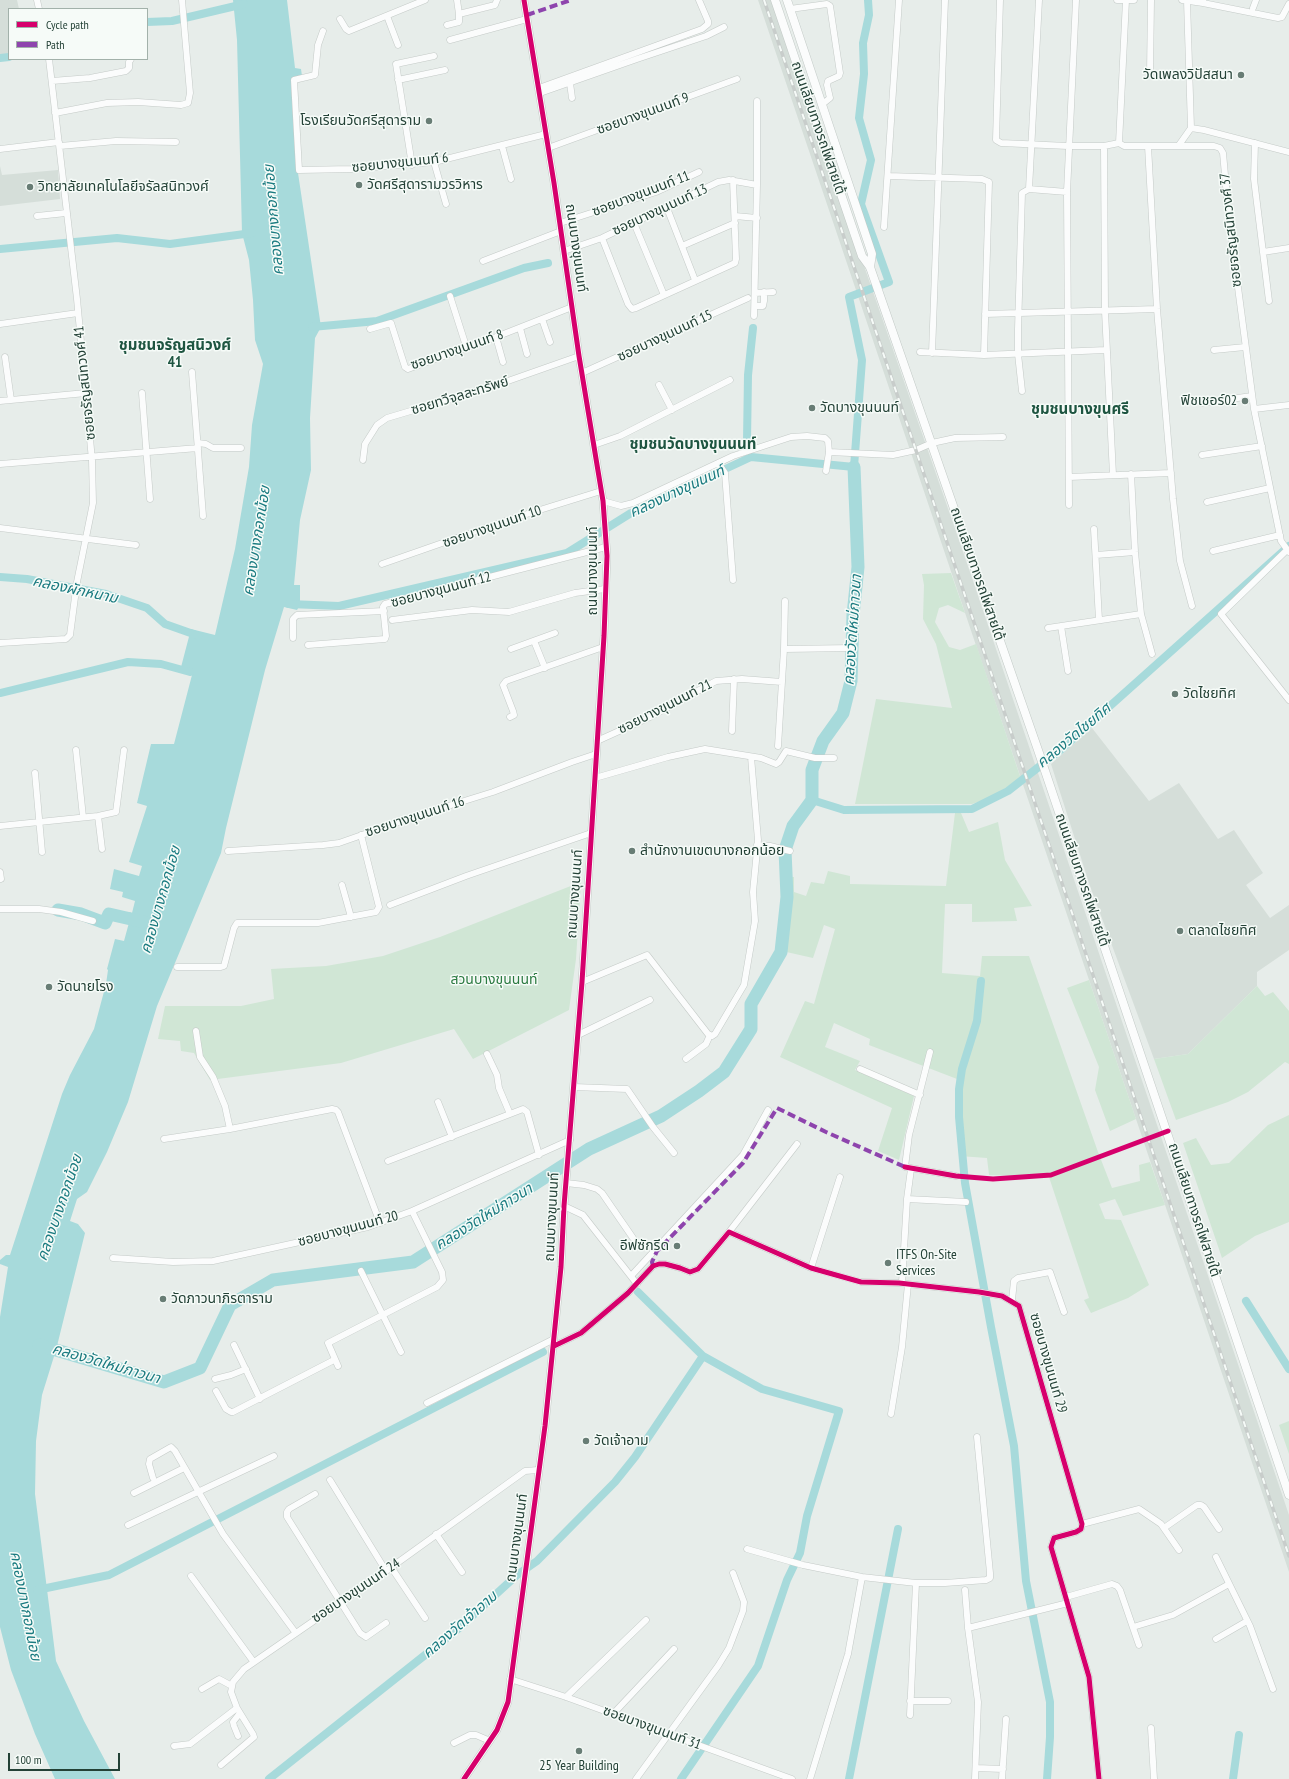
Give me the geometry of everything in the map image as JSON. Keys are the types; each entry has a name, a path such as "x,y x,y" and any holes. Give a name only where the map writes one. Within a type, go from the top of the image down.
{"main road":[{"name":"ถนนเลียบทางรถไฟสายใต้","path":"775,0 862,256 870,267 1038,750 1289,1495"},
{"name":"ถนนเลียบทางรถไฟสายใต้","path":"787,0 872,254 870,267"}],"street":[{"path":"55,113 107,103 138,102 181,105 188,103 190,93 182,0"},
{"path":"340,19 349,31 425,0"},
{"path":"447,25 459,22 457,0"},
{"path":"459,14 495,5 498,0"},
{"name":"ถนนบางขุนนนท์","path":"464,1779 502,1722 508,1702 554,1343 554,1322 561,1267 564,1206 582,982 603,647 605,589 606,534 603,501 524,0"},
{"path":"539,90 702,29 708,24 708,21 699,0"},
{"path":"884,227 899,0"},
{"path":"932,353 945,0"},
{"path":"1000,0 996,140 1001,143 1068,146 1104,146 1119,143 1126,0"},
{"path":"1029,189 1039,0"},
{"path":"1068,505 1068,146 1076,0"},
{"path":"1117,0 1134,0"},
{"path":"1150,74 1151,0"},
{"path":"1182,0 1203,2 1278,18 1282,17 1289,4"},
{"path":"1179,145 1190,128 1187,0"},
{"path":"1253,8 1256,0"},
{"path":"790,9 827,4 830,6 840,73 838,76 826,83 830,98 826,102 822,103"},
{"path":"387,16 398,45"},
{"path":"450,40 527,19"},
{"path":"539,90 570,83 706,36 724,27"},
{"name":"ซอยบางขุนนนท์ 6","path":"324,31 318,45 315,75 294,80 299,170 352,169 434,162 546,134"},
{"path":"412,165 396,64 434,56"},
{"name":"ซอยจรัญสนิทวงศ์ 41","path":"0,643 66,639 70,635 84,539 93,503 92,457 86,393 49,60"},
{"path":"52,81 90,78 126,71 130,68 129,62 130,60"},
{"path":"398,80 445,70"},
{"name":"ซอยบางขุนนนท์ 9","path":"548,148 737,79"},
{"path":"570,83 572,98"},
{"path":"754,316 757,218 757,101"},
{"path":"1190,128 1204,130 1289,152"},
{"path":"0,149 116,141 176,142"},
{"name":"ซอยจรัญสนิทวงศ์ 37","path":"1119,143 1124,146 1214,146 1220,148 1223,153 1229,219 1254,410 1281,538 1287,550"},
{"path":"1255,143 1254,179 1270,301"},
{"path":"502,146 511,179"},
{"path":"1104,146 1106,350 1113,475"},
{"path":"1148,146 1157,309 1171,472 1180,561 1192,606"},
{"path":"434,162 446,204"},
{"name":"ซอยบางขุนนนท์ 11","path":"483,261 561,227 656,192 699,172"},
{"path":"888,176 982,179 986,180 990,185 986,244 984,354"},
{"path":"602,238 630,307 634,309 735,262 733,180"},
{"name":"ซอยบางขุนนนท์ 13","path":"564,251 602,238 667,208 718,182 733,180 757,185"},
{"path":"1022,391 1018,354 1022,196 1023,192 1029,189 1068,192"},
{"path":"667,208 695,280"},
{"path":"37,216 66,213"},
{"path":"682,246 735,220 757,218"},
{"path":"634,223 664,295"},
{"path":"1263,252 1289,248"},
{"path":"754,306 763,306 764,292"},
{"path":"755,293 774,292"},
{"path":"450,296 466,346"},
{"name":"ซอยบางขุนนนท์ 15","path":"582,373 748,298"},
{"name":"ซอยบางขุนนนท์ 8","path":"370,329 391,323 405,367 408,369 466,346 520,328 572,307"},
{"path":"985,314 1157,309"},
{"path":"0,324 78,313"},
{"path":"542,319 550,342"},
{"path":"520,328 527,354"},
{"path":"496,337 504,362"},
{"path":"1214,350 1245,347"},
{"path":"920,352 1018,354 1106,350"},
{"name":"ซอยทวีจุลละทรัพย์","path":"363,460 365,444 378,425 387,418 488,388 579,356"},
{"path":"5,357 11,400"},
{"path":"192,372 203,516"},
{"path":"594,445 620,436 730,380"},
{"path":"659,385 672,410"},
{"path":"0,401 86,393"},
{"path":"142,394 150,499"},
{"path":"1201,402 1252,396"},
{"path":"1254,410 1289,405"},
{"path":"603,501 621,506 633,503 733,456 791,437 807,436 826,439 829,442 827,467"},
{"path":"829,452 893,455 916,450 932,443 955,438 1003,437"},
{"path":"0,464 146,452 203,443 213,448 242,448"},
{"path":"1202,455 1262,446"},
{"path":"718,463 725,473 733,580"},
{"path":"1069,477 1171,472"},
{"path":"1131,474 1135,552 1141,614 1152,654"},
{"path":"1207,502 1270,488"},
{"name":"ซอยบางขุนนนท์ 10","path":"382,564 514,518 601,491"},
{"path":"0,528 136,545"},
{"path":"1094,529 1099,620"},
{"path":"1213,551 1281,538"},
{"name":"ซอยบางขุนนนท์ 12","path":"308,645 384,639 386,636 383,607 385,604 606,547"},
{"path":"1287,550 1221,614 1289,700"},
{"path":"1096,555 1135,552"},
{"path":"392,620 472,610 509,612 576,593 605,589"},
{"path":"778,746 784,649 785,601"},
{"path":"293,638 293,619 296,615 384,611"},
{"path":"1048,628 1141,614"},
{"path":"1061,626 1068,671"},
{"path":"511,649 555,633"},
{"path":"534,641 545,668"},
{"path":"510,717 514,715 514,711 504,689 504,683 508,680 603,647"},
{"path":"784,649 852,648"},
{"path":"732,732 734,679"},
{"name":"ซอยบางขุนนนท์ 21","path":"597,741 650,717 716,681 734,679 782,682"},
{"path":"595,778 705,749 761,758 776,764 786,751 815,758 834,758"},
{"path":"76,750 83,817"},
{"path":"0,826 98,816 116,812 124,750"},
{"name":"ซอยบางขุนนนท์ 16","path":"228,851 339,843 419,815 493,792 596,754"},
{"path":"710,1035 716,1034 744,985 755,921 753,892 757,845 751,757"},
{"path":"34,773 42,852"},
{"path":"98,816 102,848"},
{"path":"390,905 466,876 591,833"},
{"path":"177,967 224,966 234,928 237,923 318,923 373,913 378,910 379,906 360,835"},
{"path":"757,845 770,846 790,851"},
{"path":"0,872 1,879"},
{"path":"342,885 351,917"},
{"path":"0,910 39,909 62,912 93,921"},
{"path":"582,982 647,956 710,1035"},
{"path":"578,1035 650,1000"},
{"path":"196,1031 200,1057 213,1077 225,1106 230,1129"},
{"path":"686,1059 706,1044 710,1035"},
{"path":"930,1052 909,1135 905,1167 956,1176"},
{"path":"487,1054 497,1074 499,1088 510,1114"},
{"path":"860,1069 920,1095"},
{"path":"574,1087 627,1089 653,1127 674,1153"},
{"path":"438,1102 452,1137"},
{"path":"164,1139 230,1129 332,1109 336,1110 380,1223"},
{"path":"388,1161 523,1109 527,1112 539,1155"},
{"path":"631,1276 743,1155 768,1110"},
{"name":"ซอยบางขุนนนท์ 20","path":"113,1258 173,1262 213,1262 368,1227 412,1211 570,1140"},
{"path":"426,1403 554,1343 581,1333 628,1293 653,1266 659,1264 680,1268 690,1272 698,1269 729,1232 797,1144"},
{"path":"891,1414 902,1347 907,1199 912,1169"},
{"path":"810,1268 840,1177"},
{"path":"566,1183 584,1185 597,1189 602,1193 633,1238"},
{"path":"907,1199 966,1202"},
{"path":"564,1206 583,1215 631,1276 636,1285"},
{"path":"338,1366 334,1360 328,1343 437,1286 443,1280 442,1272 412,1211"},
{"name":"ซอยบางขุนนนท์ 29","path":"729,1232 810,1268 861,1282 905,1284 979,1292 1002,1296 1012,1300 1019,1306 1082,1524"},
{"path":"361,1270 401,1352"},
{"path":"1012,1300 1012,1284 1018,1278 1050,1272 1064,1312"},
{"path":"234,1345 260,1399"},
{"path":"216,1391 226,1409 231,1412 260,1399 334,1360"},
{"path":"215,1378 231,1375 246,1369"},
{"path":"747,1549 803,1565 862,1577 916,1583 945,1583 986,1580 990,1578 977,1438"},
{"path":"153,1478 149,1461 152,1457 168,1447 175,1451 213,1518 295,1632"},
{"path":"128,1525 274,1456"},
{"path":"134,1493 184,1468"},
{"name":"ซอยบางขุนนนท์ 24","path":"232,1686 238,1675 253,1662 295,1632 388,1569 525,1472 538,1470"},
{"path":"330,1480 388,1569 424,1618"},
{"path":"315,1494 289,1509 286,1514 340,1602 363,1636 370,1635 386,1623"},
{"path":"1164,1528 1197,1505 1201,1505 1219,1529"},
{"path":"1099,1779 1089,1677 1051,1543 1054,1538 1079,1531 1082,1524 1139,1508 1161,1524 1179,1550"},
{"path":"436,1534 462,1572"},
{"path":"1216,1557 1247,1621 1273,1689"},
{"path":"636,1779 670,1735 729,1648 743,1611 744,1602 733,1573"},
{"path":"192,1576 253,1662"},
{"path":"810,1779 848,1654 862,1577"},
{"path":"910,1715 916,1583"},
{"path":"1066,1597 1112,1584 1117,1586 1120,1590 1139,1645"},
{"path":"1133,1626 1173,1615 1229,1584"},
{"path":"965,1590 968,1628 978,1702 975,1779"},
{"path":"968,1628 1068,1603"},
{"path":"566,1697 646,1620"},
{"path":"1216,1639 1247,1621"},
{"path":"613,1714 674,1649"},
{"path":"202,1689 219,1679 232,1686 231,1692 254,1737 250,1742 221,1765"},
{"name":"ซอยบางขุนนนท์ 31","path":"510,1679 566,1697 792,1779"},
{"path":"910,1701 948,1701"},
{"path":"238,1736 233,1722 239,1710"},
{"path":"174,1746 190,1744 239,1710"},
{"path":"1002,1779 1006,1719"},
{"path":"1151,1728 1154,1779"},
{"path":"454,1743 470,1735 476,1735 490,1741"},
{"path":"976,1768 1003,1769"}],"shaded area":[{"path":"0,0 17,0 19,8 8,8 8,54 0,55"},
{"path":"758,0 772,0 970,572 1289,1515 1289,1572"},
{"name":"วิทยาลัยเทคโนโลยีจรัลสนิทวงศ์","path":"0,166 2,175 58,170 60,199 0,206"},
{"path":"1092,728 1149,801 1179,783 1218,839 1234,830 1263,873 1246,885 1270,918 1289,905 1289,950 1257,972 1257,986 1188,1054 1154,1059 1090,886 1051,764"}],"green space":[{"path":"951,573 965,613 948,605 939,608 935,622 949,647 960,650 976,644 1021,779 987,799 972,804 855,804 876,699 952,708 936,644 923,619 924,585 922,574"},
{"path":"955,813 961,813 969,832 998,822 1005,860 1032,906 1014,908 1017,921 972,922 972,904 945,904 942,973 980,976 982,956 1029,956 1112,1188 1140,1181 1139,1165 1150,1162 1165,1205 1123,1216 1115,1199 1099,1204 1105,1219 1121,1220 1149,1285 1128,1298 1091,1313 1084,1300 1089,1298 1049,1177 989,1175 987,1158 959,1156 955,1109 957,1079 869,1045 870,1039 834,1023 825,1047 860,1061 855,1070 914,1096 899,1160 878,1151 892,1108 780,1057 805,1001 814,1004 835,929 824,925 813,958 782,951 783,877 794,877 794,892 806,896 811,882 824,884 828,871 850,876 850,884 946,886"},
{"name":"สวนบางขุนนนท์","path":"581,882 576,959 569,1010 473,1059 454,1029 341,1063 210,1080 194,1053 181,1051 180,1041 158,1039 165,1006 241,1006 274,999 271,969 326,966 383,956 440,937"},
{"path":"1089,980 1136,1119 1110,1131 1095,1090 1099,1067 1067,988"},
{"path":"1257,986 1265,996 1273,992 1289,1011 1289,1064 1285,1062 1248,1092 1228,1102 1176,1120 1154,1059 1188,1054"},
{"path":"1289,1115 1289,1222 1255,1236 1222,1258 1183,1143 1196,1138 1211,1165 1229,1163 1268,1125"},
{"path":"1289,1421 1289,1454 1279,1425"}],"water":[{"name":"คลองบางกอกน้อย","path":"233,0 287,0 295,68 301,69 302,76 293,78 298,173 321,327 315,338 310,418 311,470 300,520 294,585 300,585 300,605 297,610 284,607 265,670 221,853 157,1006 128,1102 107,1152 87,1192 77,1199 70,1221 78,1224 85,1233 56,1350 42,1395 36,1441 35,1494 56,1661 84,1721 115,1779 55,1779 35,1734 11,1670 0,1627 0,1317 8,1267 0,1264 0,1260 6,1255 10,1255 62,1094 70,1075 94,1029 106,984 107,969 115,939 124,941 130,919 128,918 129,912 132,913 135,901 122,897 123,892 110,889 114,869 139,876 142,866 129,862 147,806 137,803 151,744 174,744 192,675 180,671 191,629 215,635 235,549 249,467 252,425 263,364 255,340 249,260 242,233 237,40"}],"waterway":[{"name":"คลองบางขุนนนท์","path":"289,604 339,606 567,553 631,513 751,457 854,467 862,360 849,297 889,282 861,204 871,160 859,118 864,74 863,43 869,15 868,0"},
{"path":"148,22 172,21 244,4"},
{"path":"0,58 8,57"},
{"path":"0,249 117,238 170,244 252,233"},
{"path":"312,327 377,321 524,268 548,263"},
{"path":"747,441 748,375 753,328"},
{"name":"คลองวัดใหม่ภาวนา","path":"39,1345 164,1382 200,1368 230,1305 273,1280 413,1262 589,1149 661,1116 699,1091 724,1072 751,1029 751,1004 781,952 787,897 785,850 793,826 812,800 812,770 823,741 843,713 851,681 853,615 858,567 854,467"},
{"name":"คลองวัดไชยทิศ","path":"812,800 844,810 972,809 1008,791 1063,748 1289,546"},
{"name":"คลองผักหนาม","path":"0,577 27,579 106,594 147,608 165,624 199,636"},
{"path":"0,693 128,662 161,664 190,672"},
{"name":"คลองบางกอกน้อย","path":"58,910 81,914 105,923 109,914 144,922"},
{"path":"981,981 977,1021 962,1069 959,1089 959,1117 965,1183 1014,1446 1026,1581 1050,1702 1050,1737 1047,1779"},
{"path":"638,1292 703,1356 762,1389 839,1411 807,1516 800,1553 787,1580 758,1666 681,1779"},
{"path":"1246,1301 1289,1369"},
{"name":"คลองบางกอกน้อย","path":"37,1590 109,1575 543,1352"},
{"name":"คลองวัดเจ้าอาม","path":"269,1779 459,1628 517,1575 537,1561 615,1482 635,1457 703,1356"},
{"path":"849,1779 898,1529"},
{"path":"1233,1779 1239,1735"}],"railway":[{"path":"764,0 1289,1556"}],"marked path":[{"path":"527,15 571,0"},
{"path":"653,1266 652,1262 657,1251 743,1163 777,1108 826,1132 905,1167"}],"cycle path":[{"path":"464,1779 497,1730 508,1702 545,1426 561,1267 564,1206 582,982 604,636 607,556 603,501 524,0"},
{"path":"905,1167 956,1176 993,1179 1051,1175 1168,1131"},
{"path":"554,1346 581,1333 628,1293 653,1266 665,1264 690,1272 698,1269 729,1232 811,1268 861,1282 899,1283 979,1292 1002,1296 1019,1306 1082,1524 1081,1529 1076,1532 1054,1538 1051,1547 1089,1677 1099,1779"}],"place":[{"name":"วัดเพลงวิปัสสนา","path":"1241,75"},
{"name":"โรงเรียนวัดศรีสุดาราม","path":"429,121"},
{"name":"วัดศรีสุดารามวรวิหาร","path":"359,185"},
{"name":"วิทยาลัยเทคโนโลยีจรัลสนิทวงศ์","path":"30,187"},
{"name":"ฟิชเชอร์02","path":"1245,401"},
{"name":"วัดบางขุนนนท์","path":"812,408"},
{"name":"วัดไชยทิศ","path":"1175,694"},
{"name":"สำนักงานเขตบางกอกน้อย","path":"632,851"},
{"name":"ตลาดไชยทิศ","path":"1180,931"},
{"name":"วัดนายโรง","path":"49,987"},
{"name":"อีฟซักรีด","path":"677,1246"},
{"name":"ITFS On-Site Services","path":"888,1263"},
{"name":"วัดภาวนาภิรตาราม","path":"163,1299"},
{"name":"วัดเจ้าอาม","path":"586,1441"},
{"name":"25 Year Building","path":"579,1751"}],"district":[{"name":"ชุมชนจรัญสนิวงศ์ 41","path":"175,354"},
{"name":"ชุมชนบางขุนศรี","path":"1080,410"},
{"name":"ชุมชนวัดบางขุนนนท์","path":"693,445"}]}
